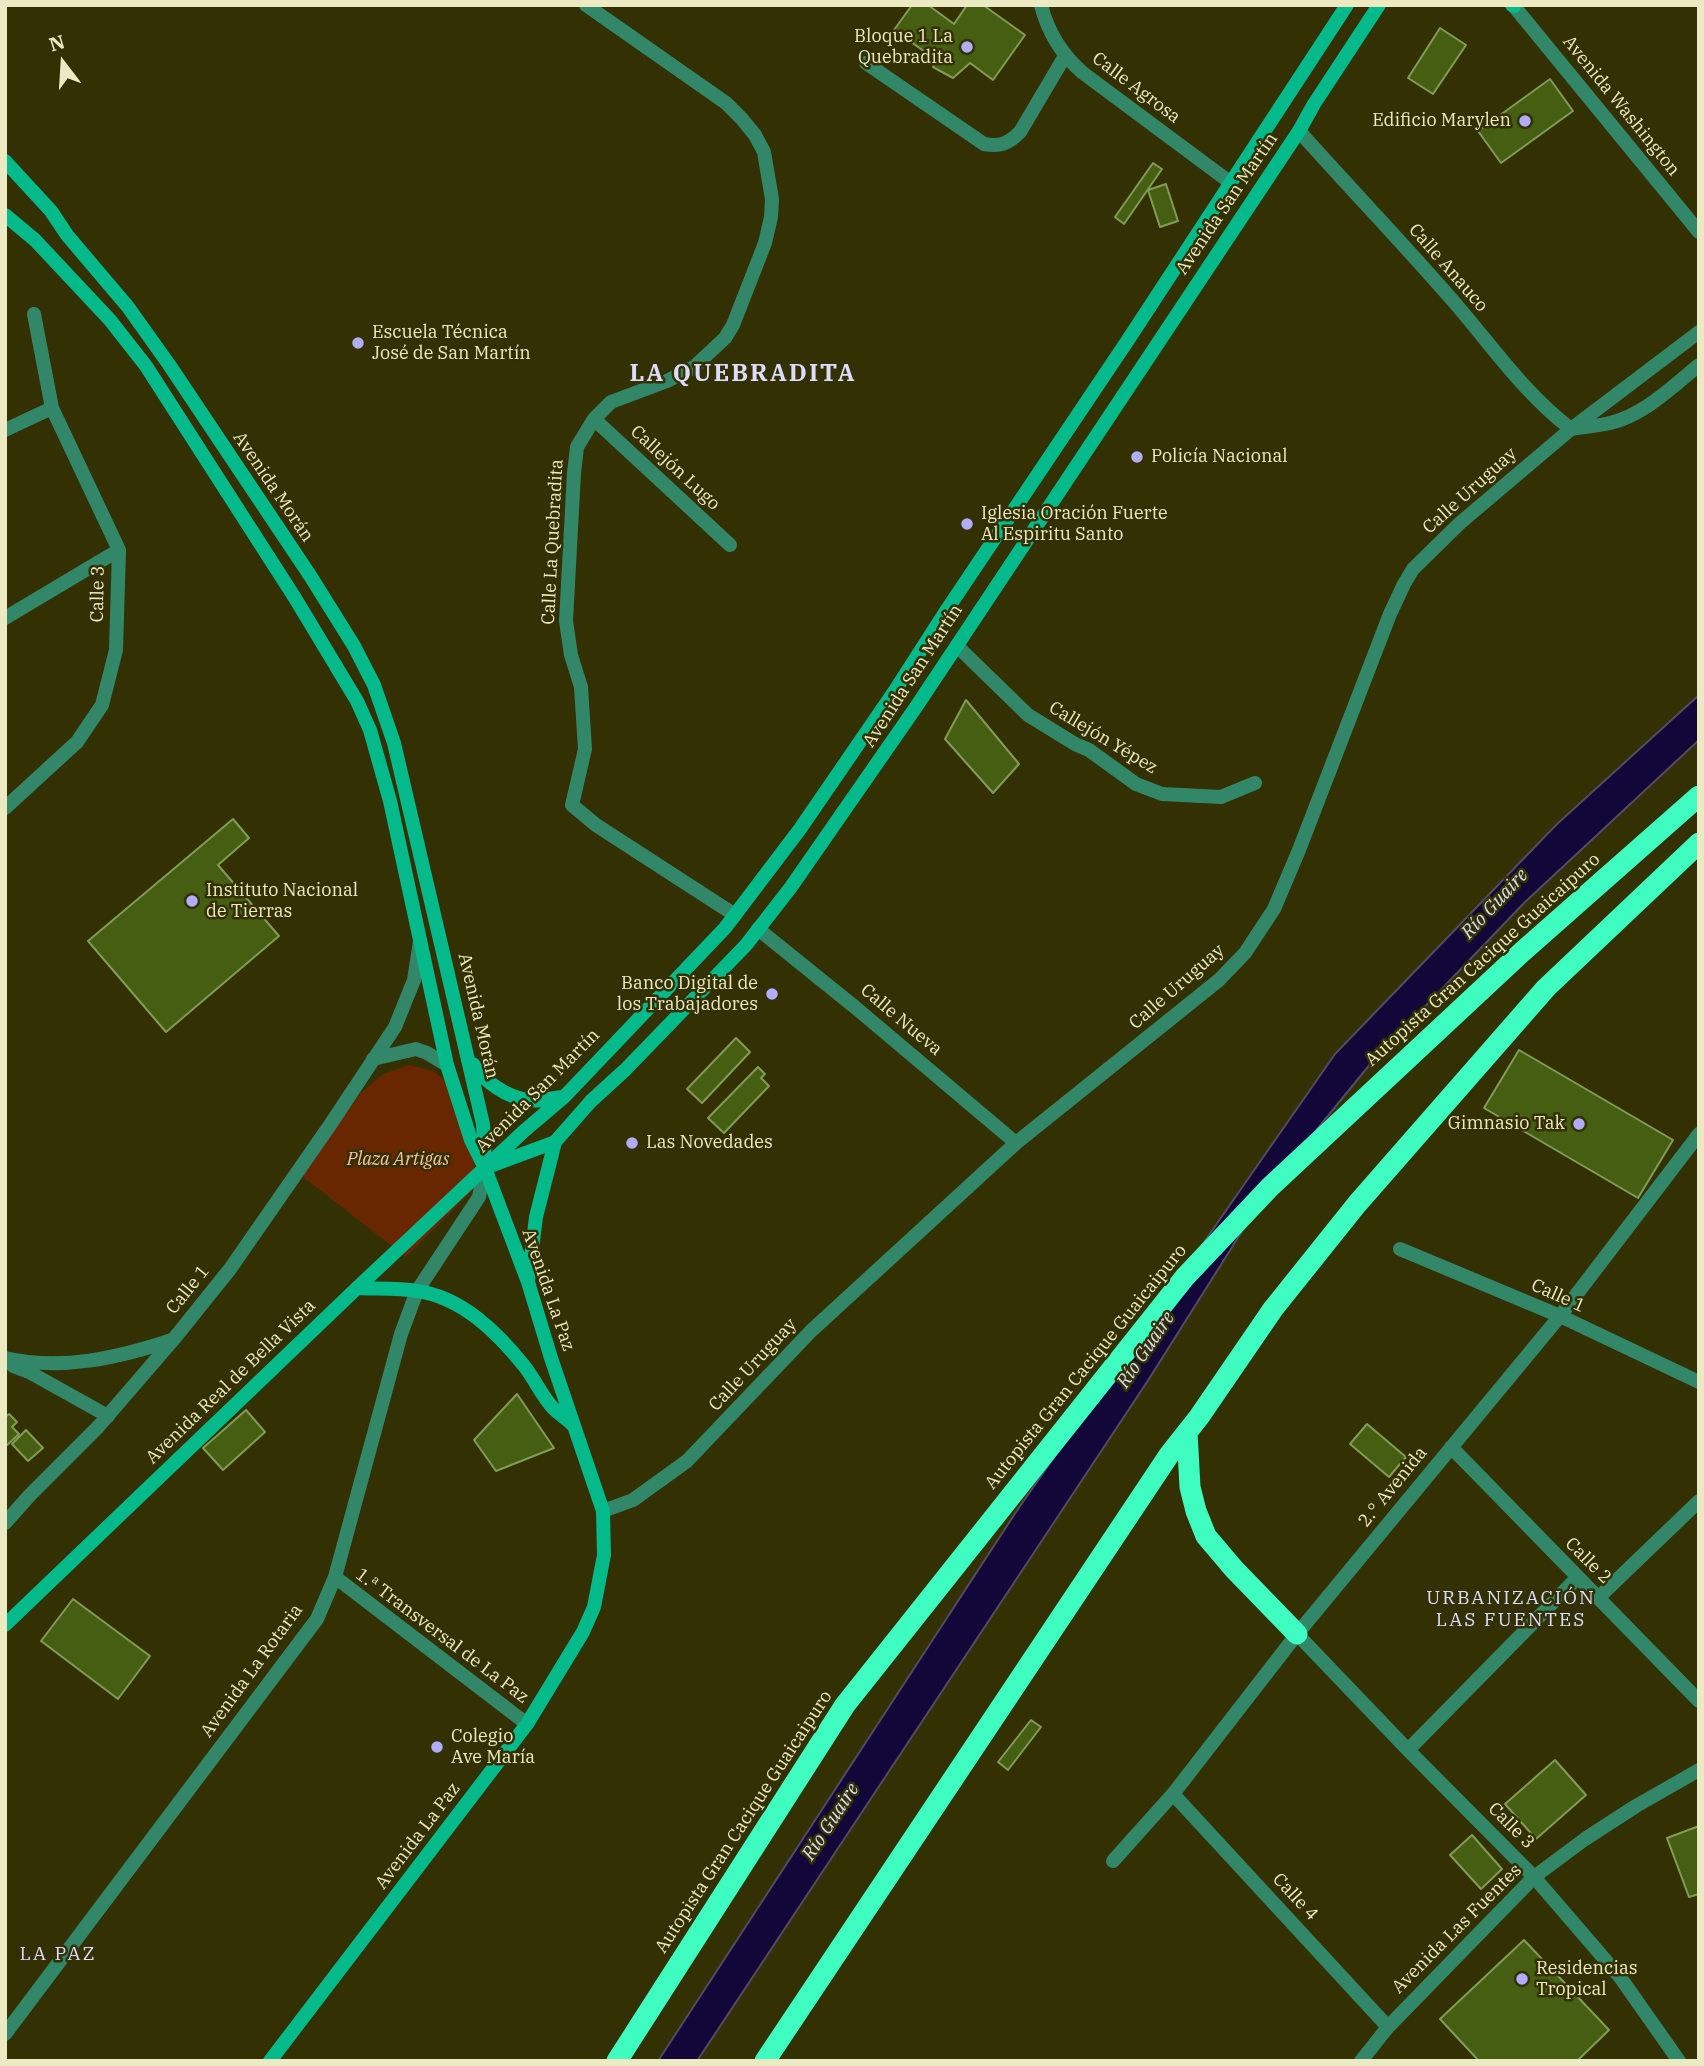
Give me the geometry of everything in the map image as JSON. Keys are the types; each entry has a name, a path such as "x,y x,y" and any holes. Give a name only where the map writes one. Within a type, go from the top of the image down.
{"highway":[{"name":"Autopista Gran Cacique Guaicaipuro","path":"617,2061 845,1705 1185,1277 1270,1187 1522,952 1699,796"},
{"path":"765,2061 1139,1499 1273,1309 1315,1255 1545,988 1699,844"},
{"path":"1187,1432 1189,1487 1206,1536 1297,1634"}],"main road":[{"name":"Avenida San Martín","path":"485,1168 564,1097 735,915 800,828 894,692 1347,5"},
{"name":"Avenida San Martín","path":"485,1168 555,1142 591,1101 625,1070 758,929 822,844 957,646 1299,131 1379,5"},
{"name":"Avenida Morán","path":"5,160 51,211 128,307 170,366 354,646 374,685 394,743 484,1124 485,1168"},
{"path":"5,215 35,240 110,320 146,366 295,598 357,701 370,730 387,788 447,1065 471,1140 485,1168"},
{"path":"468,1059 481,1076 511,1095 529,1101 564,1097"},
{"path":"528,1282 536,1217 555,1142"},
{"name":"Avenida La Paz","path":"270,2061 527,1724 583,1632 594,1607 604,1555 603,1511 528,1282 485,1168"},
{"name":"Avenida Real de Bella Vista","path":"5,1625 485,1168"},
{"name":"Avenida La Paz","path":"357,1288 418,1291 461,1307 492,1330 514,1353 552,1407 573,1425"}],"street":[{"name":"Calle La Quebradita","path":"586,5 726,103 742,119 764,152 772,199 765,243 733,325 725,338 694,367 667,381 611,402 594,419 577,447 566,621 571,655 581,687 585,749 572,805 596,825 735,915"},
{"name":"Calle Agrosa","path":"1041,5 1046,25 1057,46 1083,74 1231,183"},
{"name":"Avenida Washington","path":"1513,6 1698,231"},
{"path":"866,63 984,144 997,146 1011,141 1020,132 1065,56"},
{"name":"Calle Anauco","path":"1299,131 1448,296 1531,394 1548,412 1571,429"},
{"name":"Calle 3","path":"5,808 77,742 102,705 116,650 119,550 51,408 34,314"},
{"name":"Calle Uruguay","path":"603,1511 633,1500 687,1461 811,1331 1017,1143 1219,981 1245,953 1274,909 1390,614 1413,569 1460,523 1571,429 1699,332"},
{"path":"1571,429 1611,423 1655,401 1699,365"},
{"path":"5,430 51,408"},
{"name":"Callejón Lugo","path":"594,419 730,545"},
{"path":"5,618 119,550"},
{"name":"Callejón Yépez","path":"957,646 1028,715 1089,750 1136,783 1162,794 1221,797 1255,783"},
{"name":"Calle Nueva","path":"758,929 1017,1143"},
{"name":"Calle 1","path":"5,1523 108,1416 230,1269 395,1027 414,980 420,940"},
{"path":"373,1059 416,1049 447,1065"},
{"name":"2.° Avenida","path":"1113,1861 1173,1794 1297,1634 1560,1316 1699,1134"},
{"name":"Avenida La Rotaria","path":"5,2034 317,1619 334,1577 401,1334 418,1291 479,1196 485,1168"},
{"name":"Calle 1","path":"1400,1249 1560,1316 1699,1381"},
{"path":"5,1361 70,1363 100,1360 173,1340"},
{"path":"5,1361 108,1416"},
{"name":"Calle 2","path":"1451,1447 1699,1701"},
{"path":"1598,1598 1699,1501"},
{"name":"1.ª Transversal de La Paz","path":"334,1577 527,1724"},
{"path":"1408,1750 1577,1578"},
{"name":"Calle 3","path":"1297,1634 1534,1877 1620,1977 1679,2061"},
{"name":"Avenida Las Fuentes","path":"1364,2059 1388,2026 1534,1877 1585,1839 1699,1770"},
{"name":"Calle 4","path":"1173,1794 1388,2026"}],"green space":[{"name":"Plaza Artigas","path":"409,1065 433,1071 447,1082 480,1183 406,1257 298,1173 360,1094 383,1074"}],"water":[{"name":"Río Guaire","path":"1699,695 1699,740 1524,903 1371,1063 1270,1187 1147,1382 697,2061 658,2061 1016,1512 1335,1054 1557,824"}],"building":[{"name":"Bloque 1 La Quebradita","path":"912,5 928,5 954,24 967,5 983,5 1025,35 993,80 970,63 953,78 933,67 935,59 894,30"},
{"path":"1440,28 1466,45 1433,94 1408,78"},
{"name":"Edificio Marylen","path":"1550,79 1573,111 1501,163 1478,131"},
{"path":"1153,163 1162,169 1124,224 1115,217"},
{"path":"1166,184 1178,221 1160,227 1148,190"},
{"path":"966,700 1019,764 993,793 945,739"},
{"name":"Instituto Nacional de Tierras","path":"233,819 249,838 218,865 279,936 166,1032 88,941"},
{"path":"736,1038 750,1052 702,1103 687,1089"},
{"name":"Gimnasio Tak","path":"1519,1050 1673,1140 1638,1198 1484,1108"},
{"path":"758,1067 765,1074 761,1078 769,1086 724,1133 708,1118"},
{"path":"517,1394 554,1448 496,1471 474,1440"},
{"path":"246,1410 265,1432 223,1470 203,1448"},
{"path":"9,1414 17,1422 12,1427 19,1434 5,1447 5,1417"},
{"path":"1367,1424 1406,1457 1389,1477 1350,1444"},
{"path":"26,1430 43,1448 28,1461 12,1444"},
{"path":"73,1599 150,1656 118,1699 41,1641"},
{"path":"1031,1720 1041,1727 1008,1770 998,1762"},
{"path":"1555,1760 1586,1795 1536,1839 1505,1804"},
{"path":"1699,1826 1699,1894 1689,1897 1667,1838"},
{"path":"1472,1835 1502,1869 1481,1889 1450,1855"},
{"name":"Residencias Tropical","path":"1524,1940 1609,2030 1577,2061 1479,2061 1440,2019"}],"place":[{"name":"Bloque 1 La Quebradita","path":"967,47"},
{"name":"Edificio Marylen","path":"1525,121"},
{"name":"Escuela Técnica José de San Martín","path":"358,343"},
{"name":"Policía Nacional","path":"1137,457"},
{"name":"Iglesia Oración Fuerte Al Espiritu Santo","path":"967,524"},
{"name":"Instituto Nacional de Tierras","path":"192,901"},
{"name":"Banco Digital de los Trabajadores","path":"772,994"},
{"name":"Gimnasio Tak","path":"1579,1124"},
{"name":"Las Novedades","path":"632,1143"},
{"name":"Colegio Ave María","path":"437,1747"},
{"name":"Residencias Tropical","path":"1522,1979"}],"district":[{"name":"LA QUEBRADITA","path":"743,374"},
{"name":"URBANIZACIÓN LAS FUENTES","path":"1511,1610"},
{"name":"LA PAZ","path":"58,1955"}]}
